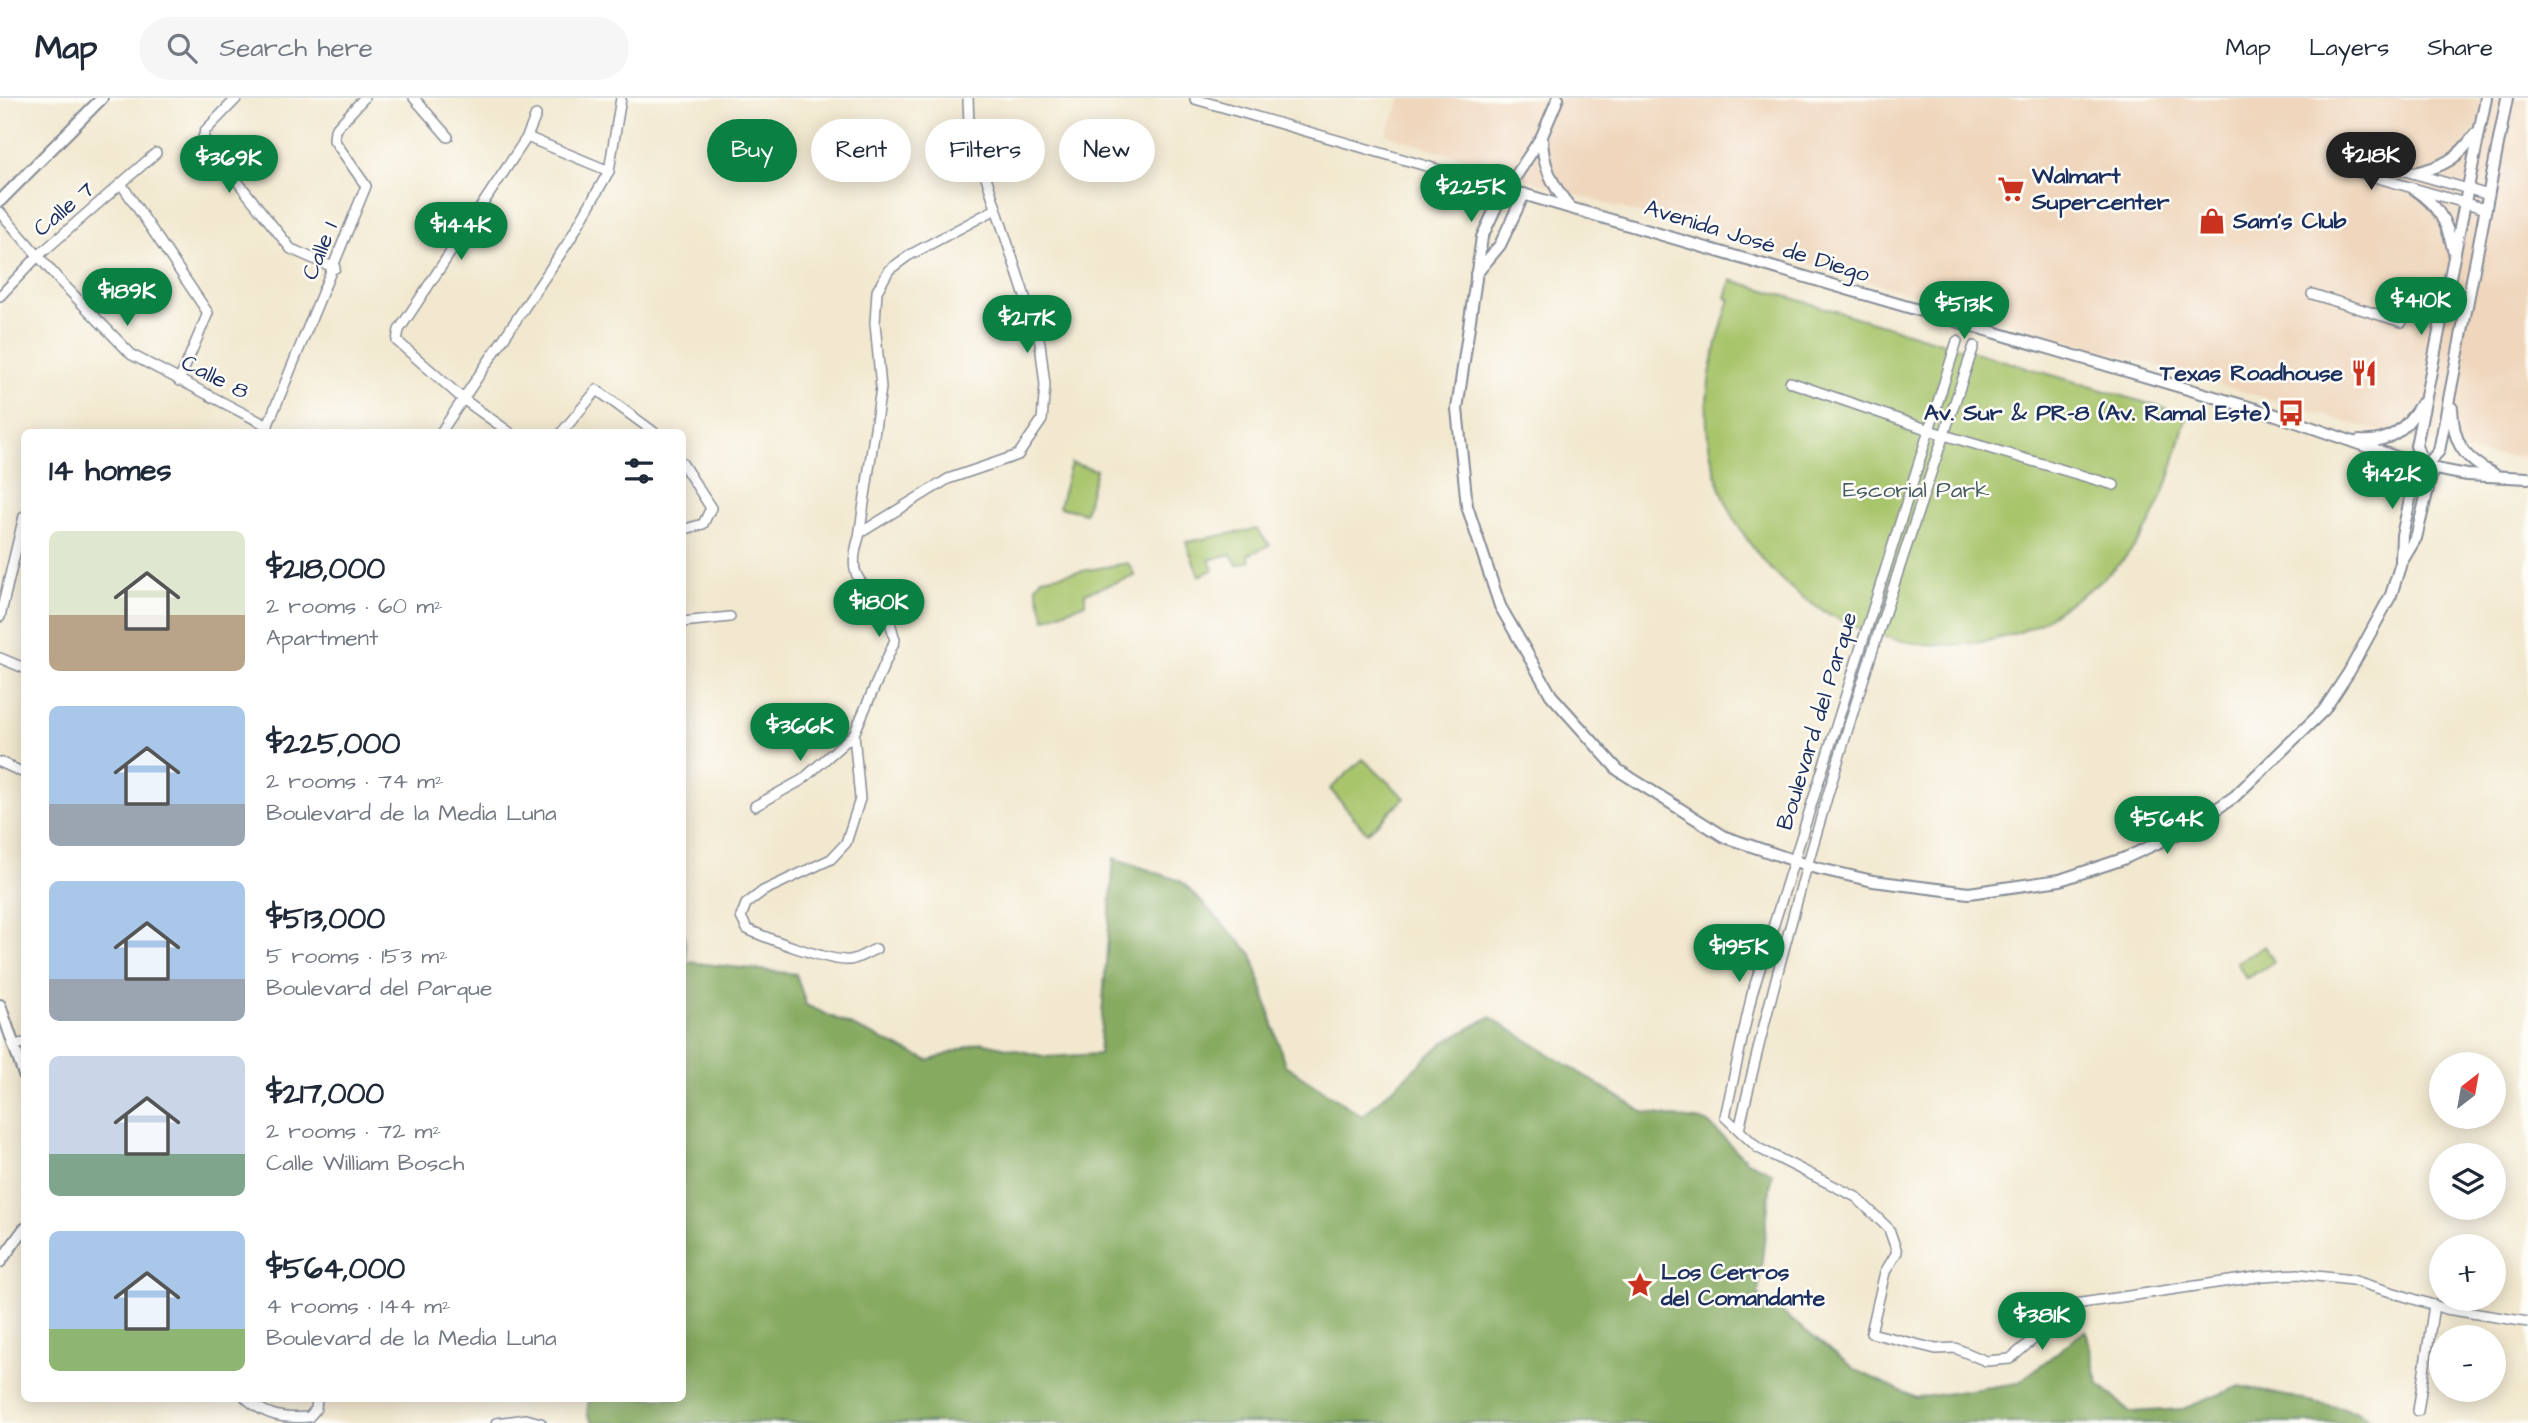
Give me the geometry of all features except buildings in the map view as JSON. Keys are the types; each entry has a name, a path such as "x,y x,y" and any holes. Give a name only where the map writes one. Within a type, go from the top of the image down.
{"street":[{"path":"0,201 102,98"},
{"path":"237,98 205,131 203,138 292,248 335,268"},
{"name":"Calle 1","path":"267,429 335,268 366,186 334,140 335,130 364,98"},
{"path":"414,98 448,137"},
{"path":"443,429 569,241 609,171 621,98"},
{"path":"860,533 948,479 1018,455 1042,420 1045,385 1040,343 969,125 968,98"},
{"path":"1558,98 1542,136 1497,205 1482,237 1474,276 1475,297 1457,409 1467,506 1500,606 1525,654 1551,695 1618,770 1704,827 1808,866 1873,881 1969,893 2060,880 2123,859 2184,831 2234,797 2324,710 2391,595 2401,563 2403,535 2425,466 2440,451 2507,98"},
{"path":"2425,466 2416,446 2486,98"},
{"name":"Avenida José de Diego","path":"1195,99 2276,415 2425,466 2468,475 2528,478"},
{"path":"505,429 463,399 397,341 399,330 527,137 536,115"},
{"path":"2414,173 2441,167 2456,158 2479,129"},
{"path":"1542,136 1542,153 1550,177 1570,207"},
{"path":"527,137 609,171"},
{"name":"Calle 7","path":"0,296 38,256 156,153"},
{"path":"2486,209 2357,173 2351,163 2360,158 2489,195"},
{"path":"122,184 208,313 180,381"},
{"path":"2414,189 2438,209 2446,221 2454,252"},
{"path":"1474,276 1500,245 1524,194"},
{"path":"755,806 802,780 854,734 895,640 888,616 855,576 853,558 860,533 881,388 874,323 877,291 888,270 908,256 995,210"},
{"name":"Calle 8","path":"0,212 132,355 267,429"},
{"path":"2312,294 2402,322"},
{"name":"Boulevard del Parque","path":"1739,1130 1726,1117 1752,994 1957,341"},
{"name":"Boulevard del Parque","path":"1739,1130 1769,998 1808,866 1882,625 1974,346"},
{"path":"1790,383 1944,435 2114,485"},
{"path":"564,429 597,390 650,429"},
{"path":"2451,390 2453,425 2460,449 2478,466 2500,477"},
{"path":"2346,440 2368,442 2392,436 2411,421 2426,395"},
{"path":"686,469 711,508 703,524 686,529"},
{"path":"0,617 21,529"},
{"path":"686,622 730,617"},
{"path":"0,658 21,667"},
{"path":"854,734 860,799 846,843 831,859 764,891 746,904 741,916 747,929 821,954 850,960 876,949"},
{"path":"0,762 21,772"},
{"path":"0,1005 19,1044"},
{"path":"1739,1130 1758,1148 1856,1197 1889,1230 1897,1252 1885,1272 1871,1333 1884,1338 1936,1349 1955,1349 1986,1362 2010,1359 2075,1304 2280,1275 2320,1275 2352,1280 2429,1303"},
{"path":"0,1262 21,1232"},
{"path":"2418,1411 2433,1311"},
{"path":"2457,1311 2528,1322"},
{"path":"249,1402 263,1418 309,1417 316,1409 317,1402"},
{"path":"496,1423 521,1420 541,1423"}],"shaded area":[{"path":"1402,98 2528,98 2528,457 2485,455 2357,425 1577,195 1386,134"}],"green space":[{"name":"Escorial Park","path":"1731,280 2187,415 2166,485 2149,525 2123,560 2101,580 2030,628 1978,642 1926,644 1876,634 1829,614 1787,584 1752,546 1726,501 1710,450 1707,411 1710,373 1730,299 1726,298"},
{"path":"1071,463 1096,470 1085,513 1059,507"},
{"path":"1256,529 1270,545 1248,555 1250,561 1237,565 1231,554 1209,560 1213,570 1199,576 1186,542"},
{"path":"1128,563 1135,576 1085,593 1085,603 1045,619 1036,586 1042,578"},
{"path":"1363,759 1405,798 1367,833 1330,789"},
{"path":"1114,858 1181,881 1252,954 1285,1065 1362,1116 1443,1043 1490,1017 1643,1112 1707,1122 1747,1161 1772,1172 1758,1294 1856,1370 1916,1398 2018,1383 2086,1330 2098,1383 2130,1412 2183,1409 2240,1386 2355,1411 2376,1423 593,1423 587,1414 588,1402 686,1402 686,954 687,962 796,974 806,1005 929,1061 981,1042 1047,1057 1099,1054"},
{"path":"2265,946 2274,962 2246,979 2237,962"}],"place":[{"name":"Walmart Supercenter","path":"2011,189"},
{"name":"Sam's Club","path":"2212,221"},
{"name":"Texas Roadhouse","path":"2364,373"},
{"name":"Av. Sur & PR-8 (Av. Ramal Este)","path":"2291,413"},
{"name":"Los Cerros del Comandante","path":"1640,1285"}]}
